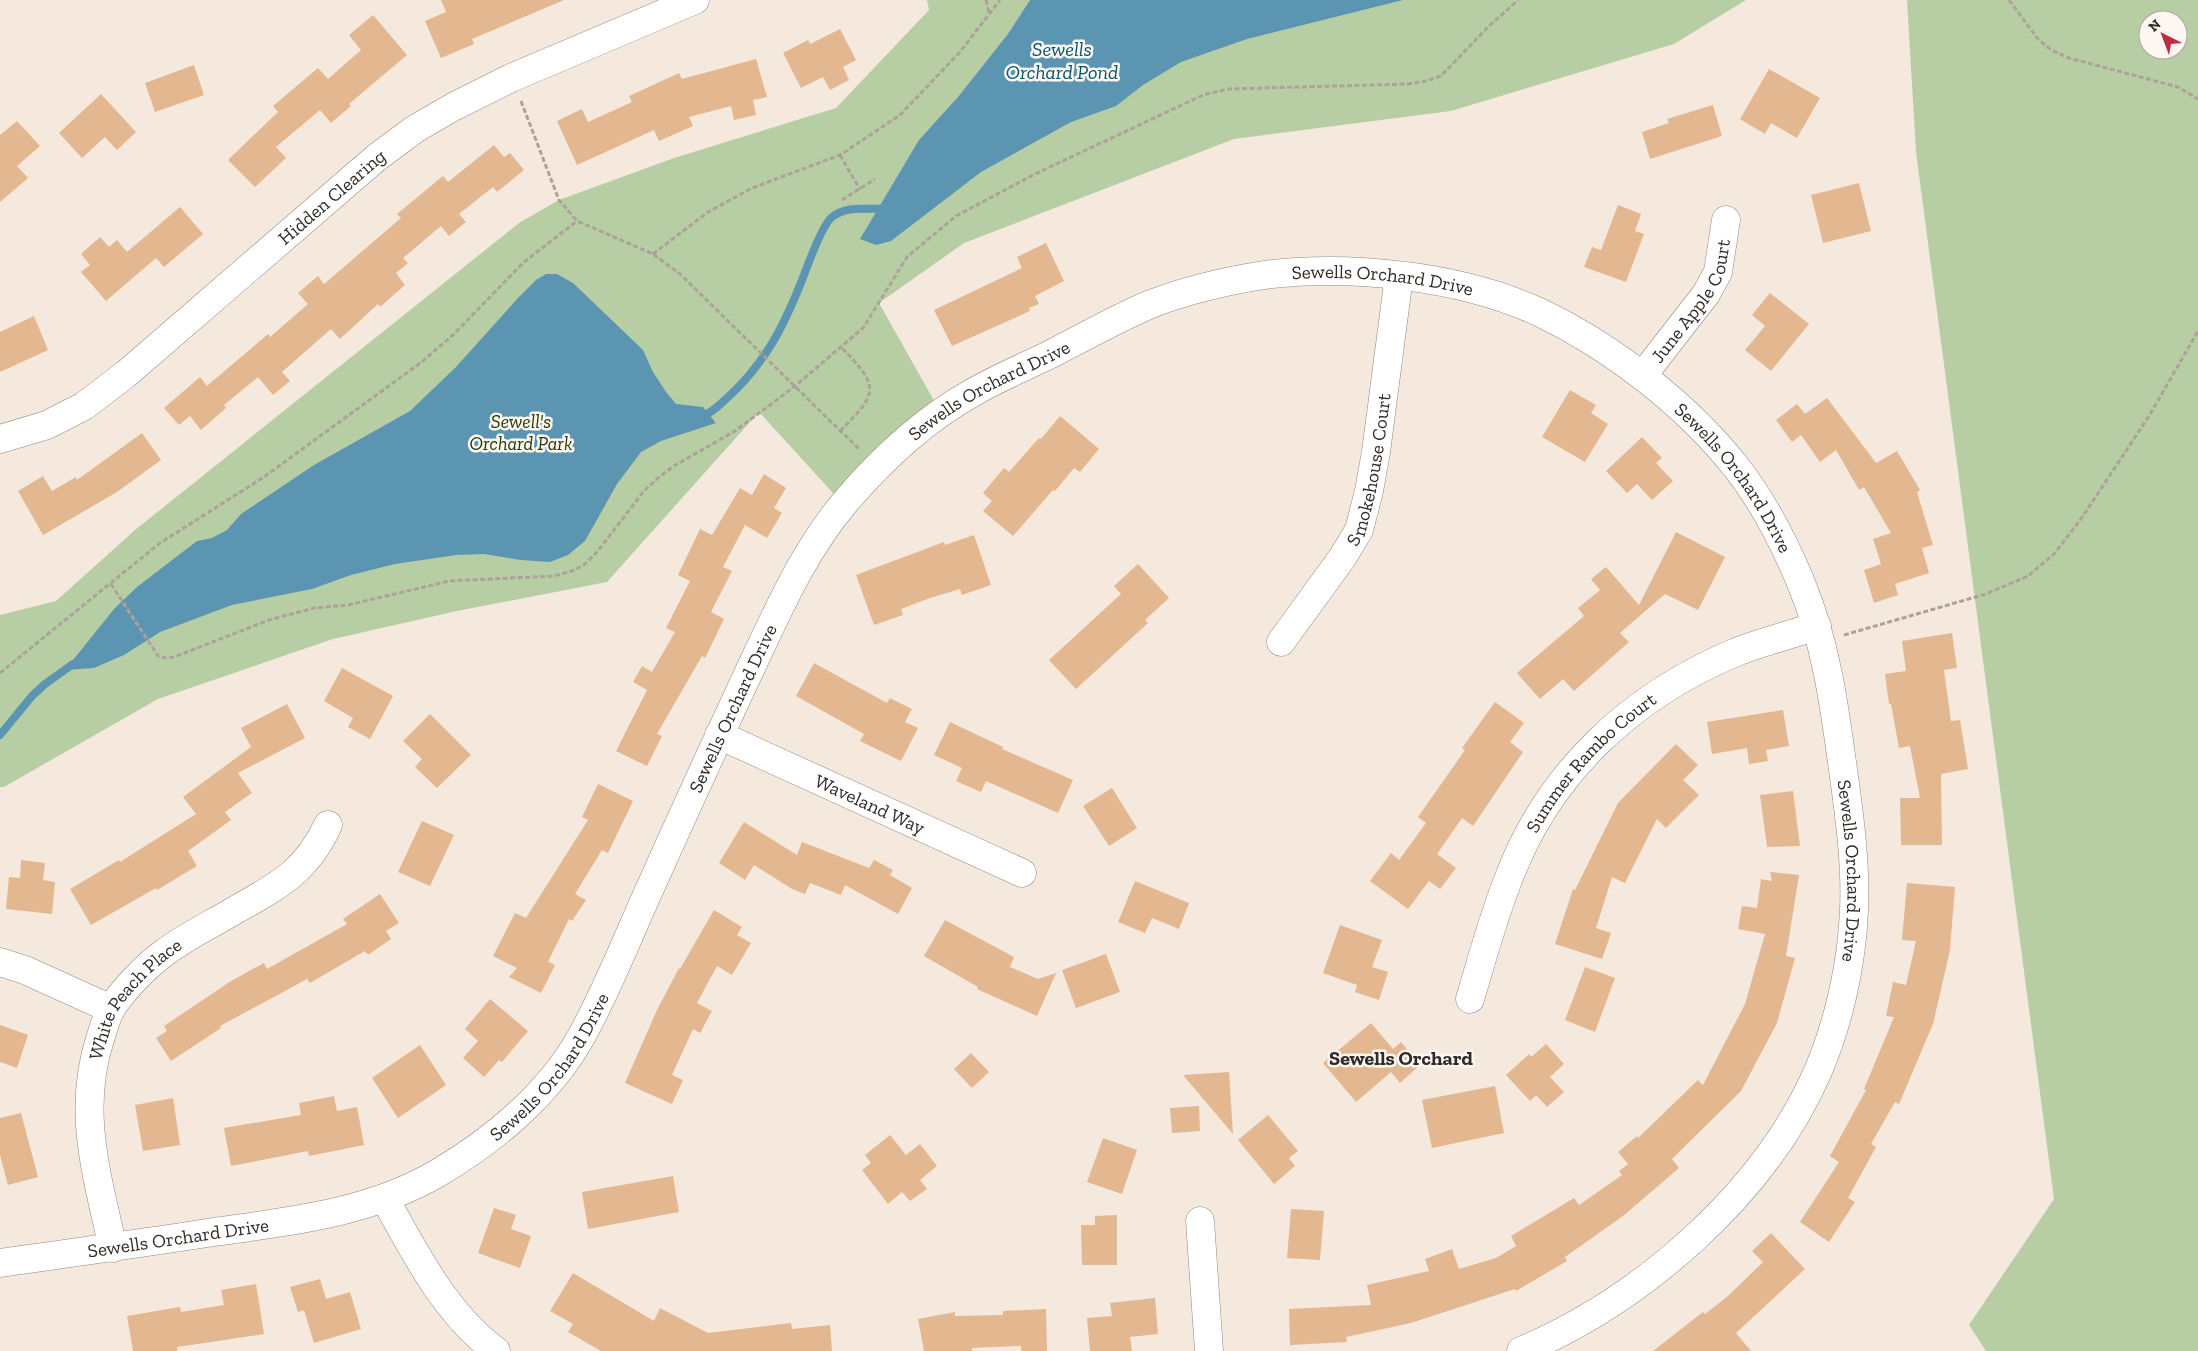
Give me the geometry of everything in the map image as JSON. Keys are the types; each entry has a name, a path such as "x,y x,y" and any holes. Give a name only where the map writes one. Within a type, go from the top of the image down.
{"street":[{"name":"Hidden Clearing","path":"0,439 47,425 84,406 126,374 376,158 423,124 453,106 511,78 695,0"},
{"name":"June Apple Court","path":"1643,375 1706,294 1718,272 1726,220"},
{"name":"Sewells Orchard Drive","path":"0,1263 113,1248 294,1220 344,1210 385,1199 434,1176 481,1145 528,1106 578,1044 602,996 719,735 785,595 812,547 843,504 878,467 920,428 969,394 1148,305 1195,290 1258,276 1312,271 1357,271 1448,284 1493,296 1537,311 1587,338 1643,375 1705,433 1738,470 1772,522 1801,583 1819,633 1834,706 1849,813 1854,872 1854,913 1847,969 1835,1023 1817,1072 1785,1131 1750,1178 1708,1224 1650,1276 1591,1315 1521,1351"},
{"name":"Smokehouse Court","path":"1281,642 1342,558 1359,530 1376,452 1399,276"},
{"name":"Summer Rambo Court","path":"1470,999 1508,879 1548,801 1579,760 1604,736 1659,692 1735,653 1819,633"},
{"name":"Waveland Way","path":"719,735 1022,873"},
{"name":"White Peach Place","path":"113,1248 93,1158 89,1085 97,1049 111,1009 133,982 164,953 273,888 298,870 317,848 328,826"},
{"path":"0,962 25,970 111,1009"},
{"path":"385,1199 423,1269 459,1315 496,1351"},
{"path":"1200,1221 1209,1351"}],"path":[{"path":"986,0 989,15"},
{"path":"653,254 708,212 752,188 840,155 900,116 960,52 1000,0"},
{"path":"111,584 158,656 166,658 174,657 269,620 314,608 348,605 449,581 554,576 572,572 597,552 644,491 658,478 674,466 735,431 794,387 864,328 907,257 956,216 1036,174 1178,106 1212,93 1228,89 1408,84 1441,76 1487,28 1518,0"},
{"path":"2009,0 2038,38 2051,50 2069,58 2178,87 2198,99"},
{"path":"511,78 559,200 577,221 653,254 680,274 878,467"},
{"path":"840,155 860,189"},
{"path":"842,200 875,179"},
{"path":"0,673 160,544 264,477 423,361 454,334 524,262 577,221"},
{"path":"1819,633 1986,594 2028,576 2054,554 2080,519 2149,416 2198,331"},
{"path":"840,431 864,407 870,397 871,385 867,375 841,347"}],"green space":[{"name":"Sewell's Orchard Park","path":"927,0 1746,0 1674,44 1451,111 1234,139 964,243 879,303 941,413 843,504 759,412 607,582 457,611 333,639 158,699 4,787 0,787 0,615 56,601 135,530 519,223 559,200 674,158 836,108 929,10"},
{"path":"1907,0 2198,0 2198,1351 1986,1351 1969,1325 2054,1199 1916,152"}],"water":[{"name":"Sewells Orchard Pond","path":"1030,0 1403,0 1247,39 1181,62 1143,85 1116,106 1071,122 981,172 891,241 876,245 860,239 919,140 958,97 1008,34"},
{"path":"546,274 557,274 573,283 643,350 653,372 676,404 703,407 716,423 661,441 641,452 617,484 585,541 568,555 550,562 521,560 484,554 456,555 395,564 351,575 312,589 232,605 160,632 124,655 94,668 65,670 114,609 137,587 197,541 212,538 227,530 241,514 314,465 410,411 456,367 518,298 536,280"}],"building":[{"path":"441,0 564,0 472,39 474,44 441,58 425,21 446,12"},
{"path":"373,15 407,55 349,104 351,106 331,123 320,110 276,147 286,158 255,187 228,160 278,112 273,106 318,68 328,79 361,50 349,35"},
{"path":"840,29 856,60 843,67 849,80 830,90 823,77 801,88 783,53 808,40 810,44"},
{"path":"756,59 767,97 753,100 756,115 734,120 731,106 689,117 693,126 659,141 654,130 577,165 557,121 582,109 588,122 632,102 629,96 679,73 682,79"},
{"path":"194,65 204,95 155,112 145,83"},
{"path":"1769,69 1820,98 1797,138 1771,123 1765,134 1740,119"},
{"path":"101,94 136,132 117,150 105,137 82,158 59,133"},
{"path":"1713,105 1722,136 1650,159 1642,132 1669,123 1667,119"},
{"path":"17,121 40,146 17,166 28,178 0,202 0,135"},
{"path":"494,145 504,157 510,153 524,170 497,192 493,187 459,214 466,222 449,236 441,226 403,258 408,263 396,273 405,285 380,307 378,304 340,339 331,329 282,372 290,381 273,395 258,377 224,405 226,408 201,430 190,416 179,425 164,408 200,377 207,386 268,334 270,337 308,304 298,293 318,276 324,284 401,218 397,214 443,176 448,182"},
{"path":"1859,183 1871,231 1823,243 1811,195"},
{"path":"1618,205 1641,214 1635,231 1644,234 1626,282 1584,267 1592,247 1601,250"},
{"path":"180,207 203,234 164,267 156,258 106,301 81,272 90,265 81,254 100,237 109,247 117,240 127,252"},
{"path":"1046,243 1064,281 1035,296 1039,304 1029,308 1030,311 952,346 934,310 1022,268 1017,257"},
{"path":"1770,293 1809,324 1771,371 1745,350 1765,326 1752,315"},
{"path":"34,316 48,350 0,372 0,332"},
{"path":"1570,390 1596,405 1591,413 1608,424 1585,462 1542,437"},
{"path":"1827,398 1876,463 1897,451 1920,490 1917,492 1933,545 1922,548 1929,573 1895,584 1898,595 1874,603 1864,570 1881,564 1873,539 1891,533 1864,487 1859,490 1836,450 1820,462 1801,435 1792,442 1776,420 1797,404 1805,414"},
{"path":"1060,416 1099,449 1080,472 1074,468 1013,536 983,511 992,501 983,493 1004,468 1009,472"},
{"path":"142,433 161,460 117,492 43,535 18,491 43,476 52,491 76,477 77,480"},
{"path":"1642,437 1662,458 1656,463 1673,481 1652,500 1637,484 1627,493 1606,471"},
{"path":"764,474 786,488 774,508 782,513 767,538 745,525 723,567 732,571 711,612 724,619 705,658 702,656 657,734 662,736 647,766 616,751 647,690 633,682 642,666 652,672 675,632 666,628 690,581 678,575 700,529 712,535 740,488 752,495"},
{"path":"1676,532 1725,557 1698,610 1665,594 1620,633 1629,642 1574,691 1563,679 1540,699 1517,673 1584,616 1578,608 1600,590 1591,579 1606,567 1639,605"},
{"path":"974,535 991,585 962,595 960,589 930,598 901,609 903,615 874,625 856,575 944,542 945,545"},
{"path":"1138,564 1169,598 1145,620 1148,623 1076,689 1049,660 1121,594 1114,586"},
{"path":"1952,633 1957,668 1944,670 1951,721 1960,720 1968,769 1941,774 1942,845 1901,845 1900,798 1920,798 1910,746 1899,748 1891,704 1889,704 1885,674 1906,671 1902,641"},
{"path":"814,663 887,703 890,698 912,709 905,722 918,728 901,761 860,741 864,734 796,696"},
{"path":"342,668 393,696 370,739 348,727 353,718 324,701"},
{"path":"1495,702 1524,723 1510,742 1523,752 1473,826 1462,818 1437,854 1456,868 1440,889 1429,881 1408,909 1370,881 1391,853 1399,860 1426,823 1418,817 1465,750 1462,748"},
{"path":"287,704 305,738 238,773 252,793 225,812 231,820 188,851 197,866 157,890 156,888 91,925 70,889 119,860 120,862 196,814 183,797 251,747 241,728"},
{"path":"1783,710 1789,746 1766,750 1768,761 1749,764 1747,748 1712,754 1707,722"},
{"path":"430,714 471,755 437,788 415,767 422,759 403,741"},
{"path":"950,722 1003,747 1002,749 1073,780 1058,813 986,781 981,792 956,781 962,768 934,755"},
{"path":"1676,744 1698,765 1683,780 1699,795 1666,828 1657,819 1625,883 1612,877 1596,928 1611,933 1602,959 1555,944 1573,889 1575,890 1618,803"},
{"path":"598,784 633,801 608,853 602,850 575,894 586,900 572,921 569,919 548,962 555,965 541,993 509,977 517,968 493,956 515,913 526,918 588,820 582,817"},
{"path":"1112,788 1137,828 1109,846 1083,806"},
{"path":"1793,791 1800,846 1767,847 1760,795"},
{"path":"422,821 454,835 430,886 398,872"},
{"path":"744,822 797,855 802,842 869,868 874,860 893,870 890,875 912,888 898,914 845,885 841,895 810,883 805,894 792,889 754,865 745,880 719,863"},
{"path":"21,860 45,863 43,880 55,882 52,914 6,909 9,877 20,878"},
{"path":"1770,872 1799,875 1786,956 1795,958 1777,1023 1741,1091 1672,1159 1679,1168 1623,1216 1565,1257 1567,1261 1516,1291 1515,1289 1411,1323 1346,1337 1347,1342 1290,1345 1289,1309 1371,1305 1367,1285 1429,1271 1425,1259 1452,1249 1459,1269 1496,1258 1516,1246 1511,1236 1574,1198 1579,1205 1622,1175 1619,1171 1628,1164 1618,1152 1637,1136 1638,1138 1698,1080 1703,1085 1745,1004 1765,934 1738,929 1742,906 1757,908 1761,879 1772,881"},
{"path":"1135,881 1189,903 1179,929 1152,918 1145,933 1118,922"},
{"path":"1907,883 1955,887 1950,950 1933,1024 1899,1104 1895,1102 1871,1144 1876,1147 1848,1198 1855,1202 1829,1242 1800,1222 1839,1162 1830,1156 1866,1090 1864,1089 1894,1017 1886,1016 1893,982 1906,985 1916,941 1902,940"},
{"path":"380,894 399,923 386,931 391,939 368,955 365,951 310,983 307,979 220,1026 221,1028 171,1061 156,1038 167,1031 164,1026 231,981 264,963 267,969 347,924 343,919"},
{"path":"714,910 742,927 737,935 751,943 732,975 717,966 697,1003 712,1011 700,1033 693,1029 672,1075 683,1080 672,1104 625,1083 657,1010 679,968"},
{"path":"945,920 1014,957 1010,967 1038,979 1056,973 1037,1016 977,989 978,987 924,956"},
{"path":"1340,925 1382,940 1372,967 1388,972 1379,1000 1355,992 1357,985 1323,973"},
{"path":"1106,954 1120,992 1076,1008 1062,970"},
{"path":"1585,967 1615,978 1595,1032 1565,1020"},
{"path":"490,999 528,1031 502,1062 499,1060 484,1077 463,1058 478,1041 465,1029"},
{"path":"1371,1023 1393,1049 1401,1042 1420,1065 1400,1083 1391,1072 1356,1102 1323,1063"},
{"path":"0,1025 28,1035 17,1068 0,1062"},
{"path":"1546,1044 1564,1064 1550,1077 1564,1092 1547,1107 1536,1095 1530,1101 1506,1075 1529,1054 1531,1057"},
{"path":"420,1045 446,1085 398,1118 372,1078"},
{"path":"971,1053 989,1072 972,1088 954,1069"},
{"path":"1229,1072 1233,1134 1183,1075"},
{"path":"1495,1086 1504,1133 1432,1148 1422,1100"},
{"path":"334,1096 337,1111 357,1107 364,1145 309,1156 308,1151 231,1166 224,1128 301,1115 299,1103"},
{"path":"173,1098 180,1145 143,1151 135,1105"},
{"path":"1199,1106 1200,1131 1172,1133 1170,1108"},
{"path":"21,1113 38,1177 8,1185 0,1155 0,1118"},
{"path":"1268,1115 1298,1151 1289,1158 1295,1166 1274,1184 1238,1140"},
{"path":"890,1135 906,1155 920,1144 937,1166 920,1180 927,1189 910,1201 902,1192 888,1204 862,1170 871,1163 865,1155"},
{"path":"1103,1138 1137,1150 1122,1194 1087,1182"},
{"path":"673,1176 679,1212 588,1229 582,1192"},
{"path":"494,1208 516,1215 511,1229 531,1236 520,1268 478,1253"},
{"path":"1291,1209 1324,1211 1320,1260 1287,1258"},
{"path":"1117,1215 1117,1265 1082,1265 1081,1225 1095,1225 1095,1216"},
{"path":"1771,1233 1805,1269 1736,1333 1751,1351 1653,1351 1703,1312 1705,1314 1728,1296 1763,1262 1752,1251"},
{"path":"573,1273 654,1321 660,1308 708,1333 791,1323 792,1329 830,1325 832,1351 601,1351 568,1332 573,1324 550,1311"},
{"path":"320,1279 326,1299 350,1292 361,1329 314,1343 304,1310 298,1312 290,1287"},
{"path":"256,1284 264,1334 177,1347 177,1351 133,1351 127,1316 180,1307 181,1312 224,1305 221,1290"},
{"path":"1155,1298 1158,1334 1130,1337 1132,1351 1090,1351 1087,1318 1112,1316 1110,1303"},
{"path":"1046,1309 1047,1351 1021,1351 1021,1346 972,1348 972,1351 924,1351 918,1319 955,1312 955,1316 1003,1315 1003,1311"}],"waterway":[{"path":"702,416 712,411 740,385 773,342 782,326 816,244 828,221 839,213 852,209 887,208"},
{"path":"0,735 32,696 73,664"}],"district":[{"name":"Sewells Orchard","path":"1401,1058"}]}
